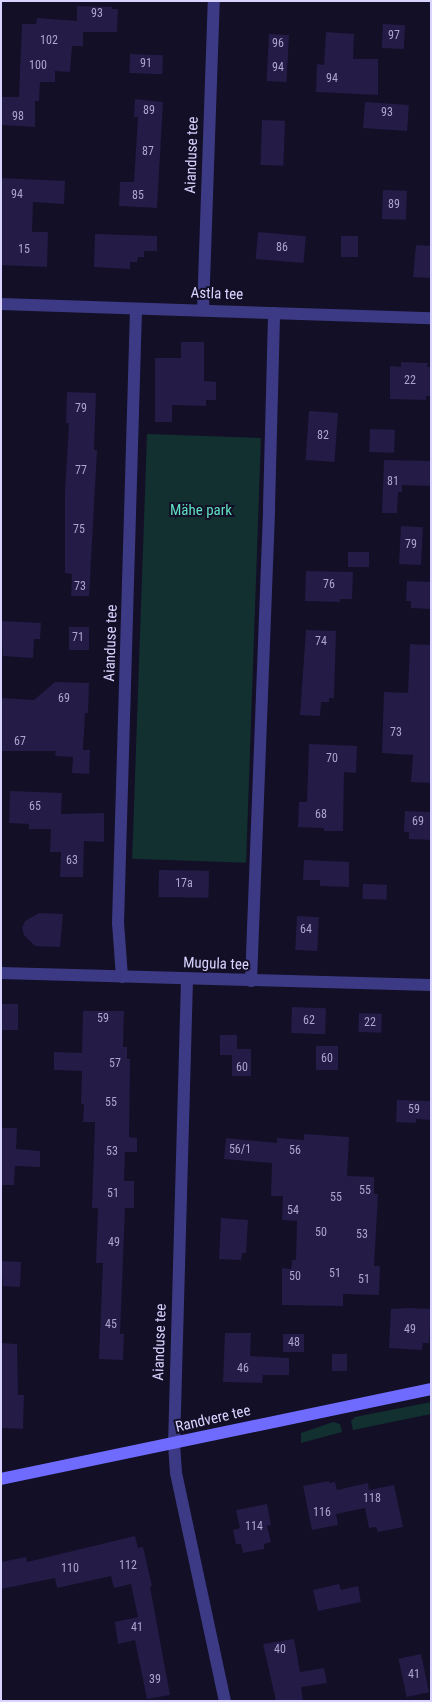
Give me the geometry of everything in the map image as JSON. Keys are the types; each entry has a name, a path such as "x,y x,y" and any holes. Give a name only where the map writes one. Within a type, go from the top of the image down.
{"main road":[{"name":"Randvere tee","path":"1,1479 431,1389"}],"street":[{"name":"Aianduse tee","path":"203,310 214,1"},
{"name":"Astla tee","path":"1,304 431,318"},
{"name":"Aianduse tee","path":"122,977 118,923 136,309"},
{"path":"251,981 269,507 274,313"},
{"name":"Mugula tee","path":"1,973 431,986"},
{"name":"Aianduse tee","path":"187,980 174,1444 176,1473 225,1701"}],"green space":[{"name":"Mähe park","path":"147,434 261,438 246,863 132,859"},
{"path":"431,1402 431,1414 353,1430 351,1421 355,1417"},
{"path":"333,1422 340,1424 342,1432 301,1443 301,1433"}],"building":[{"path":"77,6 112,7 112,9 118,9 117,32 83,32 83,46 72,46 70,72 55,71 55,82 40,82 39,101 35,101 35,127 1,125 1,97 19,97 22,24 36,24 37,18 77,21"},
{"path":"383,24 405,25 404,49 382,48"},
{"path":"326,32 354,34 353,59 378,59 378,95 316,92 317,64 324,65"},
{"path":"269,34 289,35 287,82 267,81"},
{"path":"130,54 163,55 162,74 129,73"},
{"path":"135,99 163,102 157,208 119,206 120,182 134,182 138,117 134,117"},
{"path":"365,102 409,105 407,131 363,128"},
{"path":"262,120 285,121 283,166 260,165"},
{"path":"1,178 65,181 64,204 33,202 32,232 48,232 47,267 1,265"},
{"path":"383,190 407,191 406,220 382,219"},
{"path":"258,232 306,236 303,263 256,259"},
{"path":"95,234 157,236 157,251 144,251 144,257 138,257 137,262 130,262 130,269 94,267"},
{"path":"341,236 358,236 358,257 341,257"},
{"path":"416,245 431,246 431,278 413,277"},
{"path":"181,342 204,342 204,381 216,382 216,400 206,400 206,406 172,405 172,422 155,422 155,358 181,358"},
{"path":"401,362 428,363 427,367 431,367 431,396 426,396 426,400 390,399 390,366 401,367"},
{"path":"67,392 96,393 94,450 97,450 89,596 71,596 72,574 65,573 65,491 69,423 66,423"},
{"path":"309,411 338,413 335,462 306,460"},
{"path":"370,429 395,430 394,453 369,452"},
{"path":"384,460 431,461 431,486 402,485 402,492 398,492 397,513 382,513"},
{"path":"401,526 423,527 421,565 399,564"},
{"path":"348,552 369,552 369,567 348,567"},
{"path":"306,571 353,572 352,599 340,599 340,602 305,601"},
{"path":"407,581 431,582 431,609 411,608 411,601 406,601"},
{"path":"1,621 41,623 40,639 34,639 33,658 3,656"},
{"path":"69,627 89,627 89,650 69,650"},
{"path":"306,630 336,631 334,698 329,698 329,702 321,702 320,716 300,715"},
{"path":"410,644 431,645 431,783 411,782 413,755 382,753 384,692 408,693"},
{"path":"55,682 89,683 88,713 85,713 83,750 90,750 89,774 72,773 73,757 55,756 56,751 1,751 1,698 34,700"},
{"path":"309,744 357,746 356,773 344,772 343,831 324,831 324,828 298,827 299,802 307,802"},
{"path":"10,791 62,793 61,814 104,813 104,842 84,841 83,877 60,877 61,852 50,852 51,829 29,829 29,824 9,823"},
{"path":"405,811 431,812 431,840 409,839 409,832 404,832"},
{"path":"304,860 349,862 349,887 320,886 320,880 303,880"},
{"path":"159,870 209,871 209,898 159,897"},
{"path":"363,884 387,885 386,900 362,899"},
{"path":"39,913 63,914 60,947 35,946 24,935 22,928 25,921"},
{"path":"297,916 319,917 317,951 295,950"},
{"path":"1,1004 18,1004 18,1030 1,1030"},
{"path":"292,1007 326,1008 325,1034 291,1033"},
{"path":"83,1011 124,1011 123,1047 127,1047 127,1059 130,1059 129,1137 137,1138 137,1152 125,1152 124,1181 134,1181 134,1208 125,1208 120,1334 124,1334 123,1360 99,1359 103,1263 96,1263 98,1208 92,1208 95,1122 83,1122 84,1104 81,1104 82,1071 54,1070 54,1052 82,1053"},
{"path":"359,1013 382,1014 381,1033 358,1032"},
{"path":"220,1035 237,1035 237,1049 251,1049 251,1076 232,1076 232,1055 220,1055"},
{"path":"316,1046 338,1046 338,1070 316,1070"},
{"path":"397,1100 431,1101 431,1120 416,1119 416,1123 396,1122"},
{"path":"1,1128 17,1128 16,1149 40,1151 40,1167 15,1166 14,1185 1,1185"},
{"path":"304,1134 349,1137 347,1176 374,1177 374,1194 378,1194 374,1266 380,1266 379,1295 343,1294 343,1306 282,1305 282,1268 291,1269 292,1260 296,1260 297,1221 282,1220 283,1196 271,1196 272,1163 224,1159 226,1138 277,1143 277,1138 304,1140"},
{"path":"221,1218 248,1220 246,1253 242,1253 241,1260 219,1259"},
{"path":"1,1261 21,1262 20,1287 3,1286"},
{"path":"391,1309 431,1309 429,1343 423,1343 422,1350 389,1348"},
{"path":"225,1333 251,1333 250,1356 289,1358 289,1375 263,1375 262,1383 223,1382"},
{"path":"283,1334 304,1334 304,1352 283,1352"},
{"path":"1,1343 17,1344 18,1395 24,1395 23,1429 1,1428"},
{"path":"332,1354 347,1354 347,1371 332,1371"},
{"path":"329,1481 329,1483 335,1482 337,1490 368,1483 369,1490 394,1485 403,1527 378,1532 376,1527 369,1528 365,1508 336,1514 338,1525 312,1530 303,1486"},
{"path":"267,1504 271,1525 267,1526 271,1542 264,1544 264,1549 243,1553 241,1544 236,1544 233,1530 240,1528 236,1510"},
{"path":"135,1536 138,1548 143,1547 152,1586 150,1587 170,1695 147,1699 135,1640 118,1644 115,1622 138,1617 131,1584 114,1588 111,1576 57,1588 55,1578 1,1589 1,1562 26,1557 27,1562"},
{"path":"339,1584 341,1590 358,1586 361,1602 318,1611 313,1590"},
{"path":"294,1639 300,1672 324,1668 327,1683 301,1687 303,1701 276,1701 263,1644"},
{"path":"421,1654 429,1692 407,1697 399,1659"}]}
